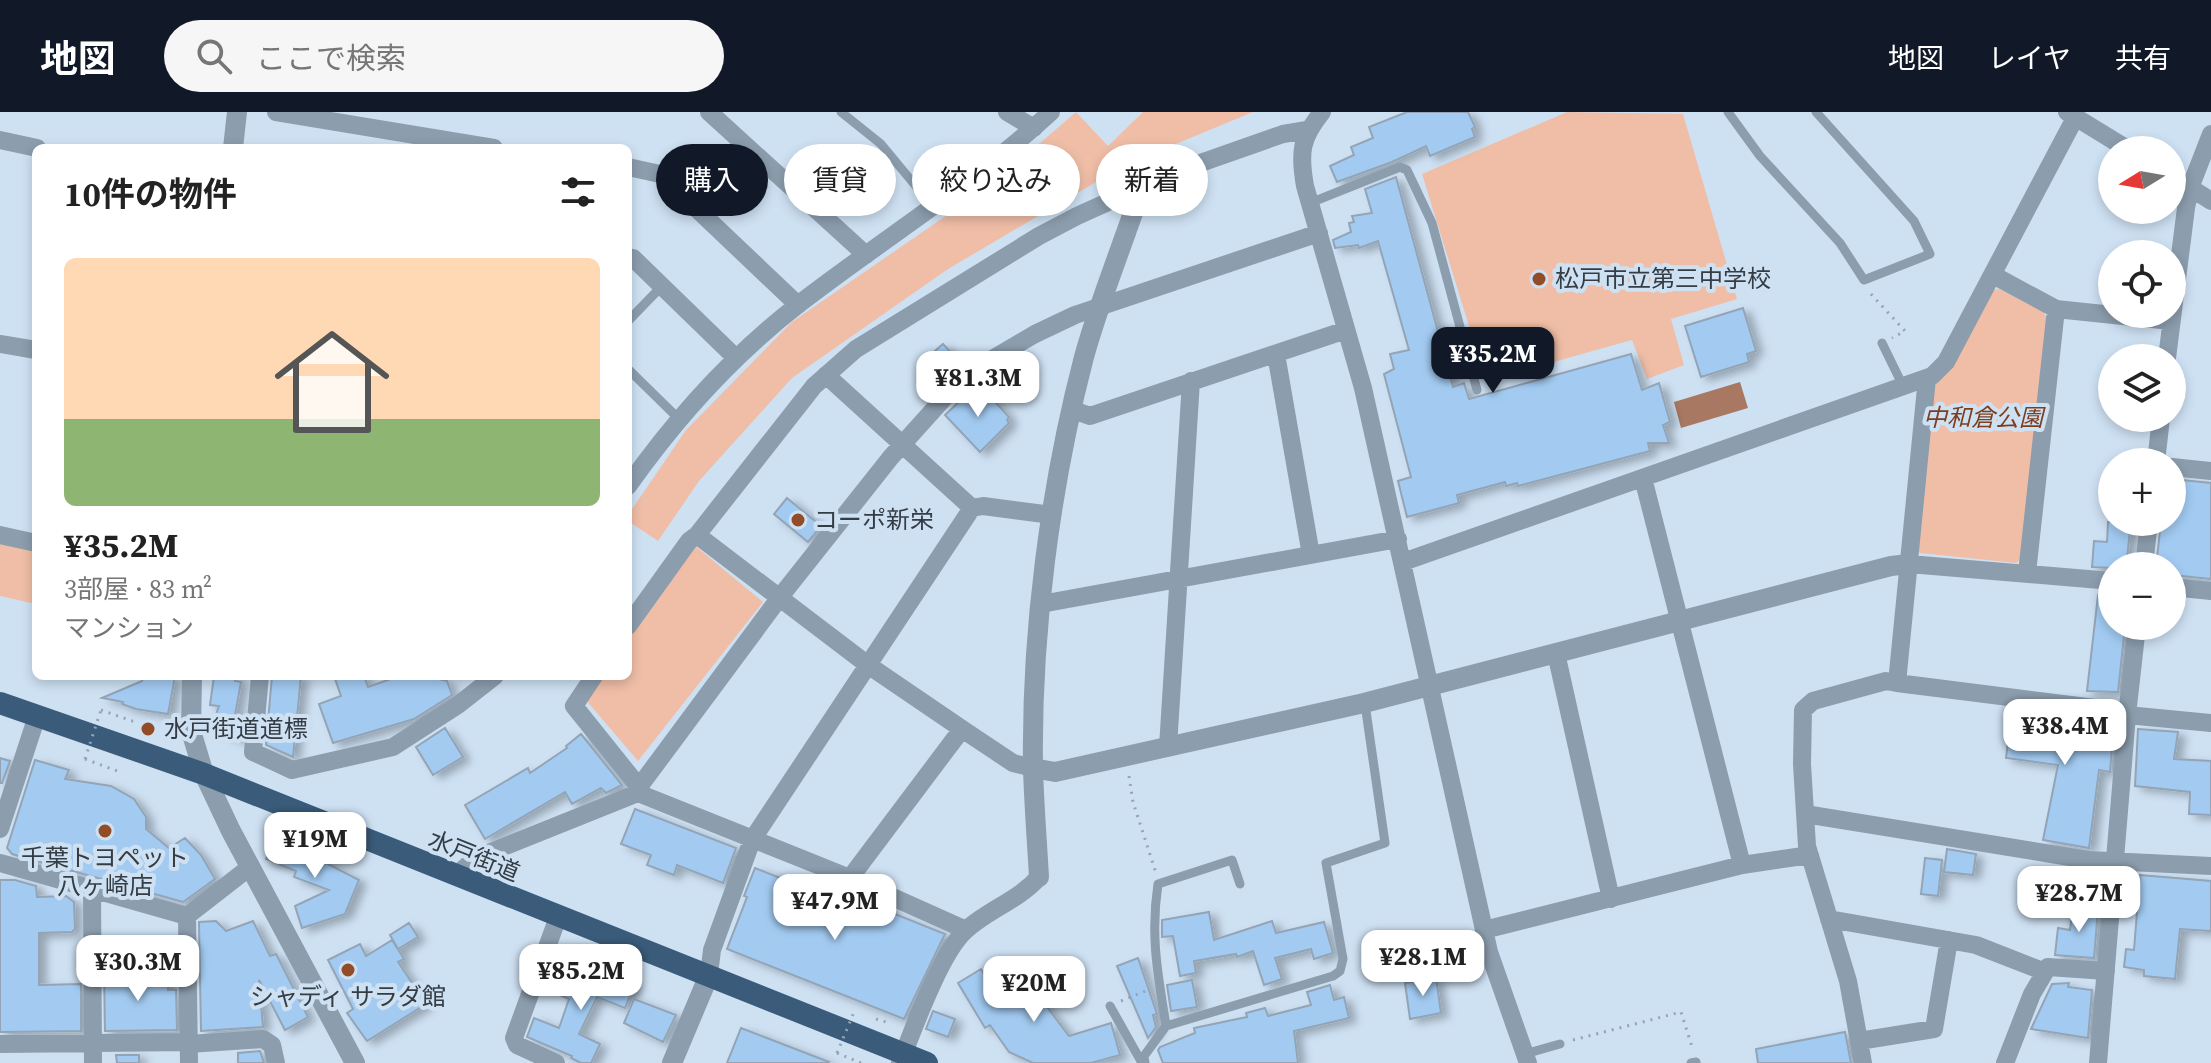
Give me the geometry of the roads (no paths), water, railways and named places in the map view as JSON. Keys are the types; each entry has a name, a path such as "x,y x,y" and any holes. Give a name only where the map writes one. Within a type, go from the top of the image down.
{"highway":[{"name":"水戸街道","path":"0,703 204,774 709,975 902,1058 927,1063"}],"street":[{"path":"233,144 237,112"},
{"path":"276,112 396,140 445,144"},
{"path":"709,112 866,255"},
{"path":"1007,112 1034,128"},
{"path":"1014,144 1051,112"},
{"path":"1322,112 1307,130 1300,162 1398,539 1484,930 1526,1058"},
{"path":"1403,562 1937,372 1946,362 1993,275 2071,115 2106,136"},
{"path":"1208,160 1283,134 1307,130"},
{"path":"2183,240 2190,188 2211,134"},
{"path":"0,140 32,147"},
{"path":"632,168 660,174 798,305"},
{"path":"2186,185 2211,201"},
{"path":"632,620 689,541 826,375 856,349 1039,236 1096,208"},
{"path":"632,480 657,445 736,358 798,305 922,216"},
{"path":"902,1058 950,947 966,930 1028,889 1039,877 1033,768 1034,691 1052,515 1084,357 1132,216"},
{"path":"455,876 476,858 638,790 780,597 901,444 954,387 989,361 1035,334 1101,306 1319,233"},
{"path":"632,258 736,358"},
{"path":"1993,275 2056,309 2098,313"},
{"path":"2027,573 2056,309"},
{"path":"1073,410 1090,416 1346,330"},
{"path":"0,344 32,349"},
{"path":"1276,354 1311,555"},
{"path":"826,375 972,508"},
{"path":"1897,683 1927,378"},
{"path":"1168,747 1191,381"},
{"path":"2186,468 2211,471"},
{"path":"1643,478 1677,621 1742,865"},
{"path":"672,1063 709,975 712,950 752,840 972,508 983,506 1052,515"},
{"path":"0,535 32,542"},
{"path":"697,535 868,665 1013,763 1055,772 1364,703 1891,566 1909,564 2098,580"},
{"path":"1041,604 1398,539"},
{"path":"2186,588 2211,591"},
{"path":"2098,1063 2135,640"},
{"path":"1556,653 1611,899"},
{"path":"192,680 191,731 204,774 355,1063"},
{"path":"260,680 253,752 292,770 393,747 458,705 490,680"},
{"path":"591,680 574,706 638,790 966,930"},
{"path":"1863,1063 1848,981 1810,855 1805,814 1803,710 1813,701 1886,681 2211,723"},
{"path":"0,829 37,716"},
{"path":"850,878 962,729"},
{"path":"1805,814 2088,860 2211,866"},
{"path":"1484,930 1742,865 1810,855"},
{"path":"0,863 187,916"},
{"path":"187,916 250,867"},
{"path":"92,890 93,1054"},
{"path":"187,916 189,1050"},
{"path":"556,1063 517,1045 514,1038 558,917"},
{"path":"1829,919 1976,945 2045,972"},
{"path":"1859,1041 1934,1029 1949,940"},
{"path":"2005,1063 2032,994 2048,967 2106,971"},
{"path":"0,1044 93,1054 189,1050 263,1039 272,1045 276,1063"}],"lane":[{"path":"841,112 881,144 912,181"},
{"path":"1728,112 1760,156 1840,243 1864,280 1930,254 1914,221 1816,112"},
{"path":"1310,203 1400,167 1407,170 1432,223 1477,390"},
{"path":"632,317 662,286"},
{"path":"1882,343 1903,386"},
{"path":"632,373 680,420"},
{"path":"1144,1063 1144,1056 1166,1026 1333,976 1340,971 1343,959 1326,863 1385,843 1364,703"},
{"path":"1166,1026 1153,940 1158,884 1232,860 1240,884"},
{"path":"1110,1006 1144,1063"},
{"path":"1526,1058 1560,1044"}],"place":[{"name":"松戸市立第三中学校","path":"1539,279"},
{"name":"コーポ新栄","path":"798,520"},
{"name":"水戸街道道標","path":"148,729"},
{"name":"千葉トヨペット 八ヶ崎店","path":"105,831"},
{"name":"シャディ サラダ館","path":"348,970"}],"park label":[{"name":"中和倉公園","path":"1983,418"}]}
